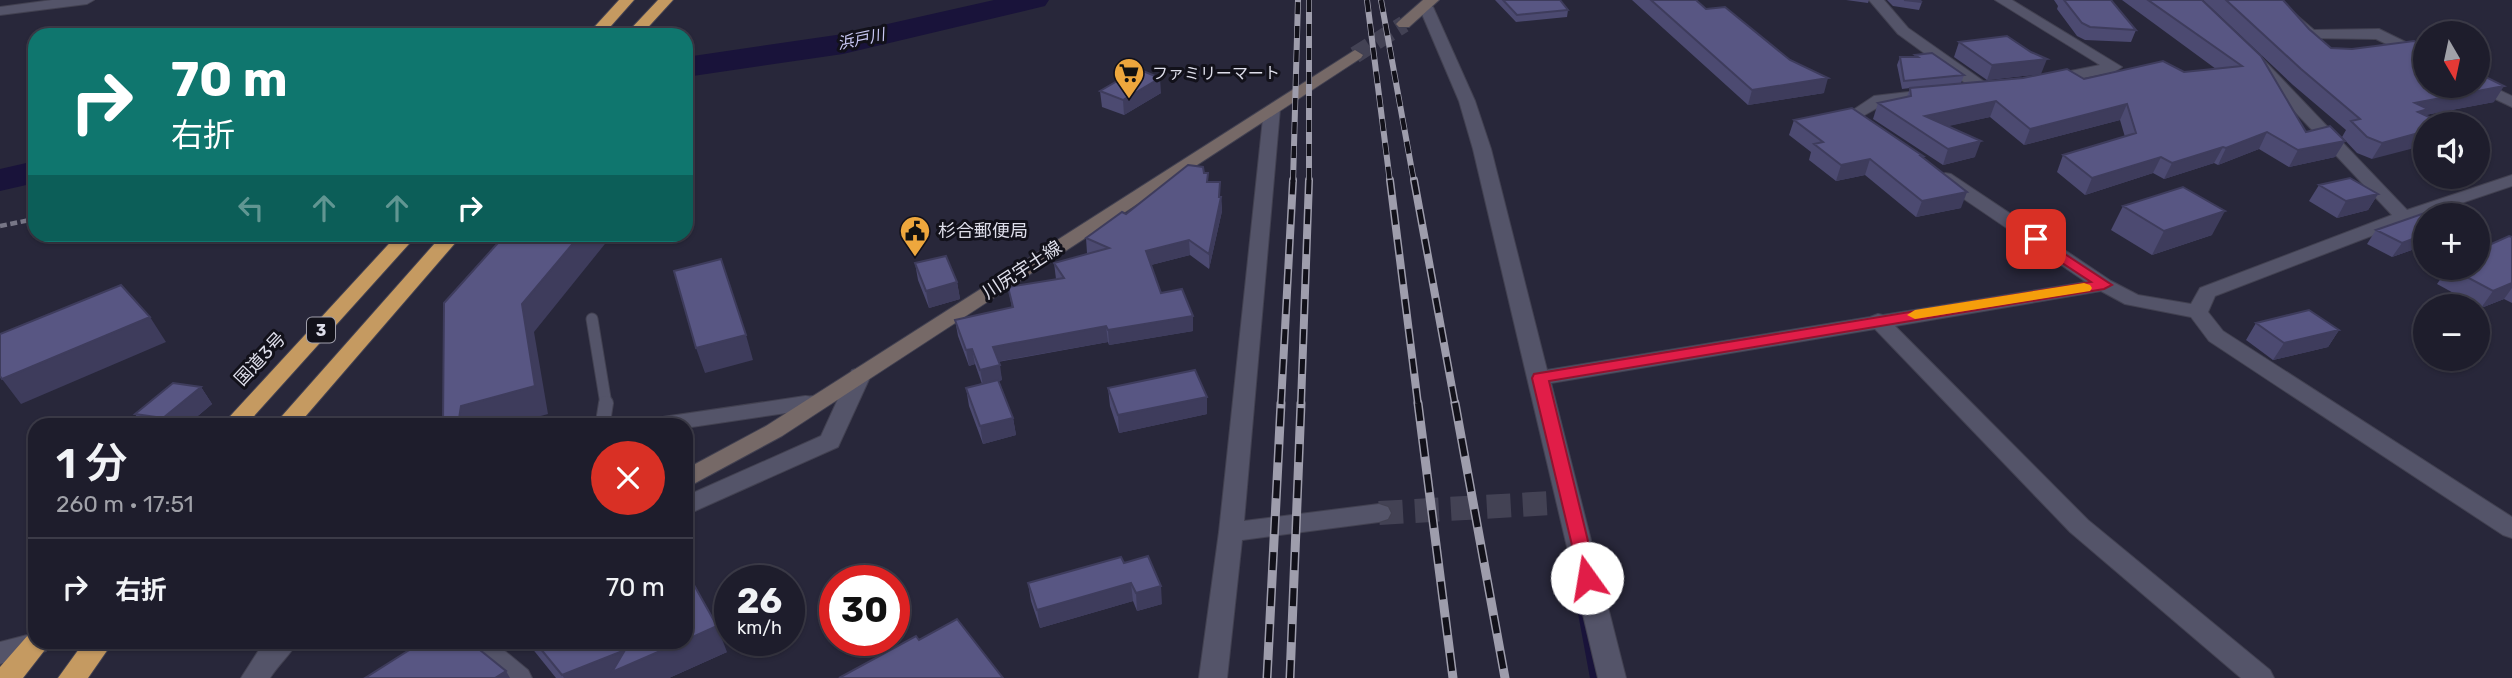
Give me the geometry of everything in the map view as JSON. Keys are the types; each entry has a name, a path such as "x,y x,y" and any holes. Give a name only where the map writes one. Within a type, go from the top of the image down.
{"highway":[{"path":"601,28 627,0"},
{"path":"640,28 666,0"},
{"name":"国道3号","path":"239,418 403,242"},
{"name":"3","path":"297,416 447,242"},
{"path":"7,678 32,649"},
{"path":"72,678 95,649"}],"main road":[{"path":"1404,24 1429,4"},
{"name":"川尻宇土線","path":"693,476 821,400 1355,55"}],"street":[{"path":"0,11 88,0"},
{"path":"1876,0 1903,31 1989,88 1880,99 1852,116 1886,139"},
{"path":"2002,0 2114,66 2029,84"},
{"path":"2270,0 2310,35 2379,34 2413,51"},
{"path":"1429,4 1467,101 1482,149 1612,678"},
{"path":"2241,47 2404,217"},
{"path":"2490,91 2512,102"},
{"path":"1213,678 1231,532 1272,109"},
{"path":"1932,170 2104,285 2132,300 2198,312 2216,336 2512,530"},
{"path":"2198,312 2207,292 2404,217 2512,180"},
{"path":"1540,378 1878,320 2104,285"},
{"path":"1878,320 2079,526 2260,678"},
{"path":"693,503 830,441 860,375"},
{"path":"1231,532 1379,513"},
{"path":"0,653 28,645"},
{"path":"255,678 274,649"},
{"path":"483,649 518,678"}],"lane":[{"path":"592,319 594,348 602,374 606,410 604,418"},
{"path":"693,420 821,400"}],"path":[{"path":"0,226 28,220"}],"building":[{"path":"1503,0 1560,0 1568,10 1517,15"},
{"path":"1651,0 1696,0 1706,9 1725,7 1790,60 1828,78 1752,90"},
{"path":"2064,0 2111,0 2136,30 2090,27 2082,23"},
{"path":"2148,0 2202,0 2261,56 2306,132 2330,126 2345,141 2298,150 2267,132 2226,148 2172,163 2161,157 2092,178 2063,155 2136,133 2127,104 2030,129 1996,101 1925,116 1981,141 1948,149 1878,103 1911,96 1910,88 2023,78 2067,69 2084,79 2163,61 2184,72 2242,66"},
{"path":"2226,0 2283,0 2309,29 2331,48 2352,49 2413,41 2413,98 2441,98 2415,103 2428,109 2413,112 2413,135 2382,143 2367,137 2351,121 2360,119"},
{"path":"2007,36 2047,59 1992,65 1959,42"},
{"path":"1932,53 1964,75 1904,81 1900,57 1918,57 1915,55"},
{"path":"1138,69 1160,78 1123,100 1100,91"},
{"path":"2490,79 2504,86 2490,89"},
{"path":"1852,108 1923,156 1967,192 1922,201 1870,159 1841,165 1814,144 1823,142 1794,120"},
{"path":"1188,165 1203,167 1204,173 1208,173 1207,182 1220,182 1221,197 1209,254 1189,240 1146,251 1161,293 1182,289 1193,316 1108,330 1106,326 993,347 1000,365 980,370 972,349 966,350 955,320 1013,307 1008,287 1064,278 1054,263 1109,248 1086,238 1122,212 1126,214"},
{"path":"2350,178 2378,194 2346,201 2319,185"},
{"path":"2183,187 2225,211 2164,231 2123,206"},
{"path":"2413,217 2413,239 2402,243 2376,230"},
{"path":"2512,237 2512,283 2493,291 2472,280 2490,280 2490,245"},
{"path":"499,242 574,242 522,304 535,386 461,406 459,418 443,418 444,303"},
{"path":"946,256 957,282 926,291 915,263"},
{"path":"721,259 746,335 696,348 674,271"},
{"path":"121,285 150,317 2,379 0,334"},
{"path":"2309,310 2339,330 2284,343 2256,323"},
{"path":"1195,370 1207,397 1118,415 1108,388"},
{"path":"998,380 1013,418 980,426 966,388"},
{"path":"173,383 201,387 163,418 135,414"},
{"path":"1148,556 1161,586 1136,593 1131,583 1037,610 1028,583 1121,557 1124,563"},
{"path":"694,585 714,621 714,627 693,637"},
{"path":"957,619 1003,678 839,678 879,656 910,656 910,639 916,636 919,640"},
{"path":"411,649 479,649 506,671 495,678 365,678"},
{"path":"541,649 665,649 612,672 625,650 562,675"}],"waterway":[{"name":"浜戸川","path":"693,66 843,44 1034,0"},
{"name":"浜戸川","path":"0,180 28,174"},
{"path":"1577,586 1594,678"}],"tunnel":[{"path":"1355,55 1404,24"},
{"path":"1379,513 1569,502"}],"railway":[{"path":"1293,182 1298,0"},
{"path":"1309,0 1309,180"},
{"path":"1367,0 1390,182"},
{"path":"1381,0 1414,182"},
{"path":"1281,404 1293,180"},
{"path":"1301,404 1309,180"},
{"path":"1390,180 1418,404"},
{"path":"1414,180 1455,404"},
{"path":"1267,678 1281,403"},
{"path":"1290,678 1301,403"},
{"path":"1418,403 1453,678"},
{"path":"1455,403 1505,678"}],"slow traffic":[{"path":"1915,315 2084,288"}],"place":[{"name":"ファミリーマート","path":"1129,100"},
{"name":"杉合郵便局","path":"915,258"}],"route":[{"path":"1587,578 1540,378 1878,320 2104,285 2036,239"}]}
